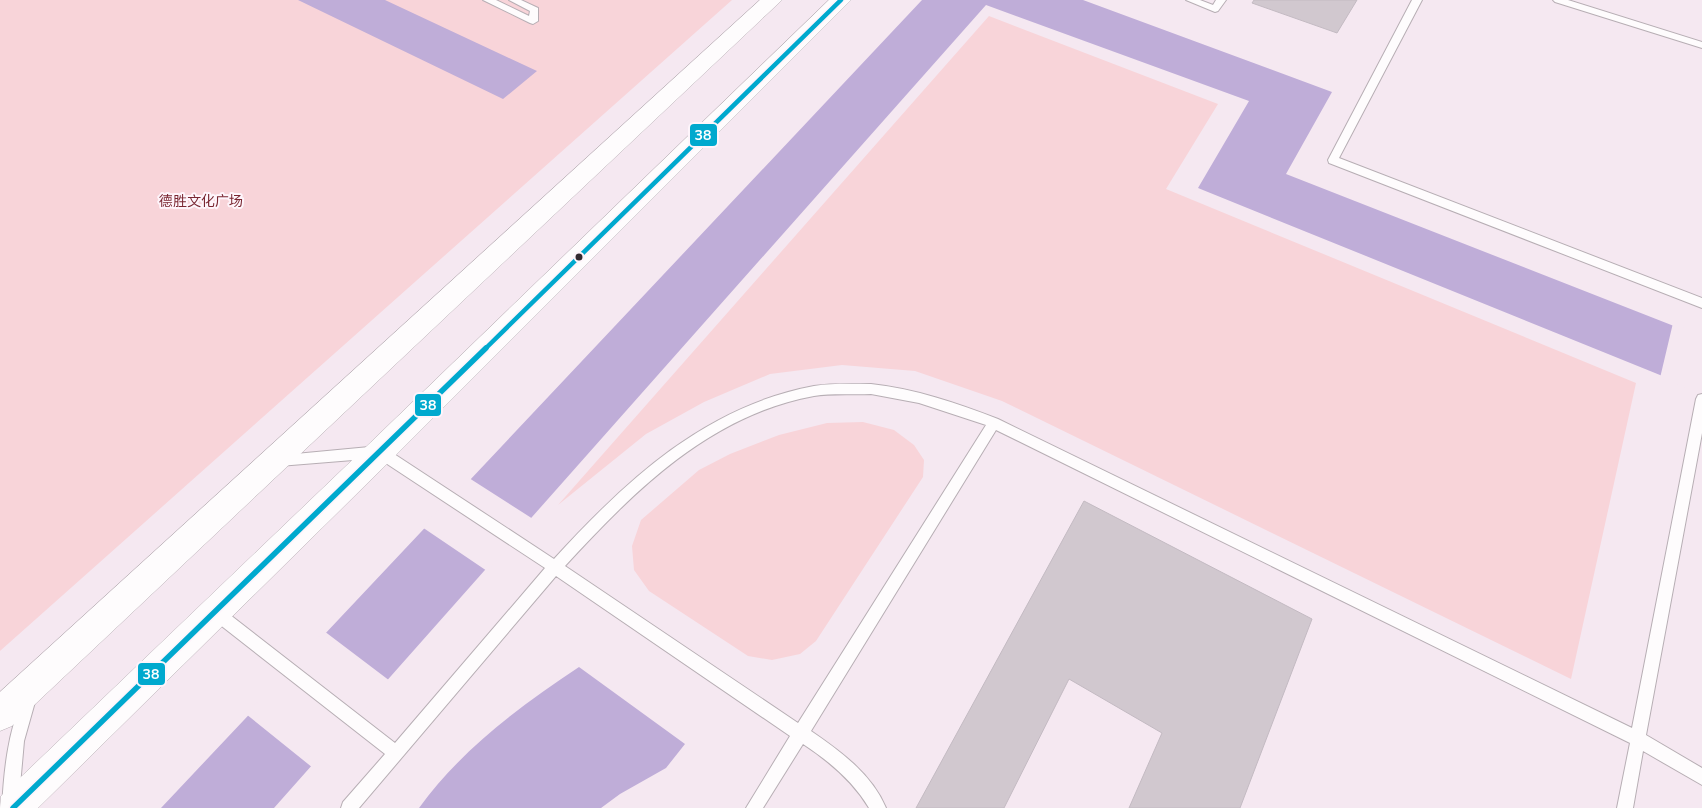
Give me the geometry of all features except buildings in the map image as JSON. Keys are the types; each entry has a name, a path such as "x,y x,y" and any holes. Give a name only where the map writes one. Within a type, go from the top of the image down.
{"main road":[{"path":"0,714 772,0"},
{"path":"12,808 380,452 840,0"}],"lane":[{"path":"488,0 533,20 535,10 514,0"},
{"path":"1191,0 1215,9 1221,0"},
{"path":"1417,0 1333,160 1702,303"},
{"path":"1558,0 1702,45"},
{"path":"349,808 555,567 618,499 655,467 684,445 712,428 762,405 818,392 870,389 901,393 942,402 994,423 1638,739 1702,777"},
{"path":"1625,808 1696,460 1702,399"},
{"path":"754,808 994,423"},
{"path":"274,460 380,452 801,732 831,754 851,772 874,800 878,808"},
{"path":"215,612 396,753"},
{"path":"12,808 13,756 20,720 38,679"}],"green space":[{"name":"德胜文化广场","path":"0,0 732,0 0,651"},
{"path":"989,16 1218,104 1166,189 1636,383 1571,679 1002,401 915,371 842,365 770,374 704,402 646,434 558,505"},
{"path":"863,422 894,430 914,445 924,460 923,477 816,641 800,654 772,660 748,656 649,591 634,570 632,546 641,520 699,470 730,454 779,435 827,423"}],"shaded area":[{"path":"298,0 385,0 537,71 503,99"},
{"path":"922,0 1083,0 1332,92 1286,174 1702,337 1702,392 1198,188 1249,101 986,5 274,808 161,808"},
{"path":"579,667 685,744 666,768 620,794 601,808 419,808 454,767 493,730"}],"pier":[{"path":"1673,323 1702,334 1702,394 1660,378"},
{"path":"469,478 533,519 487,571 422,527"},
{"path":"324,631 390,681 313,768 246,714"}],"transit line":[{"name":"38","path":"13,808 380,452 841,0"}]}
